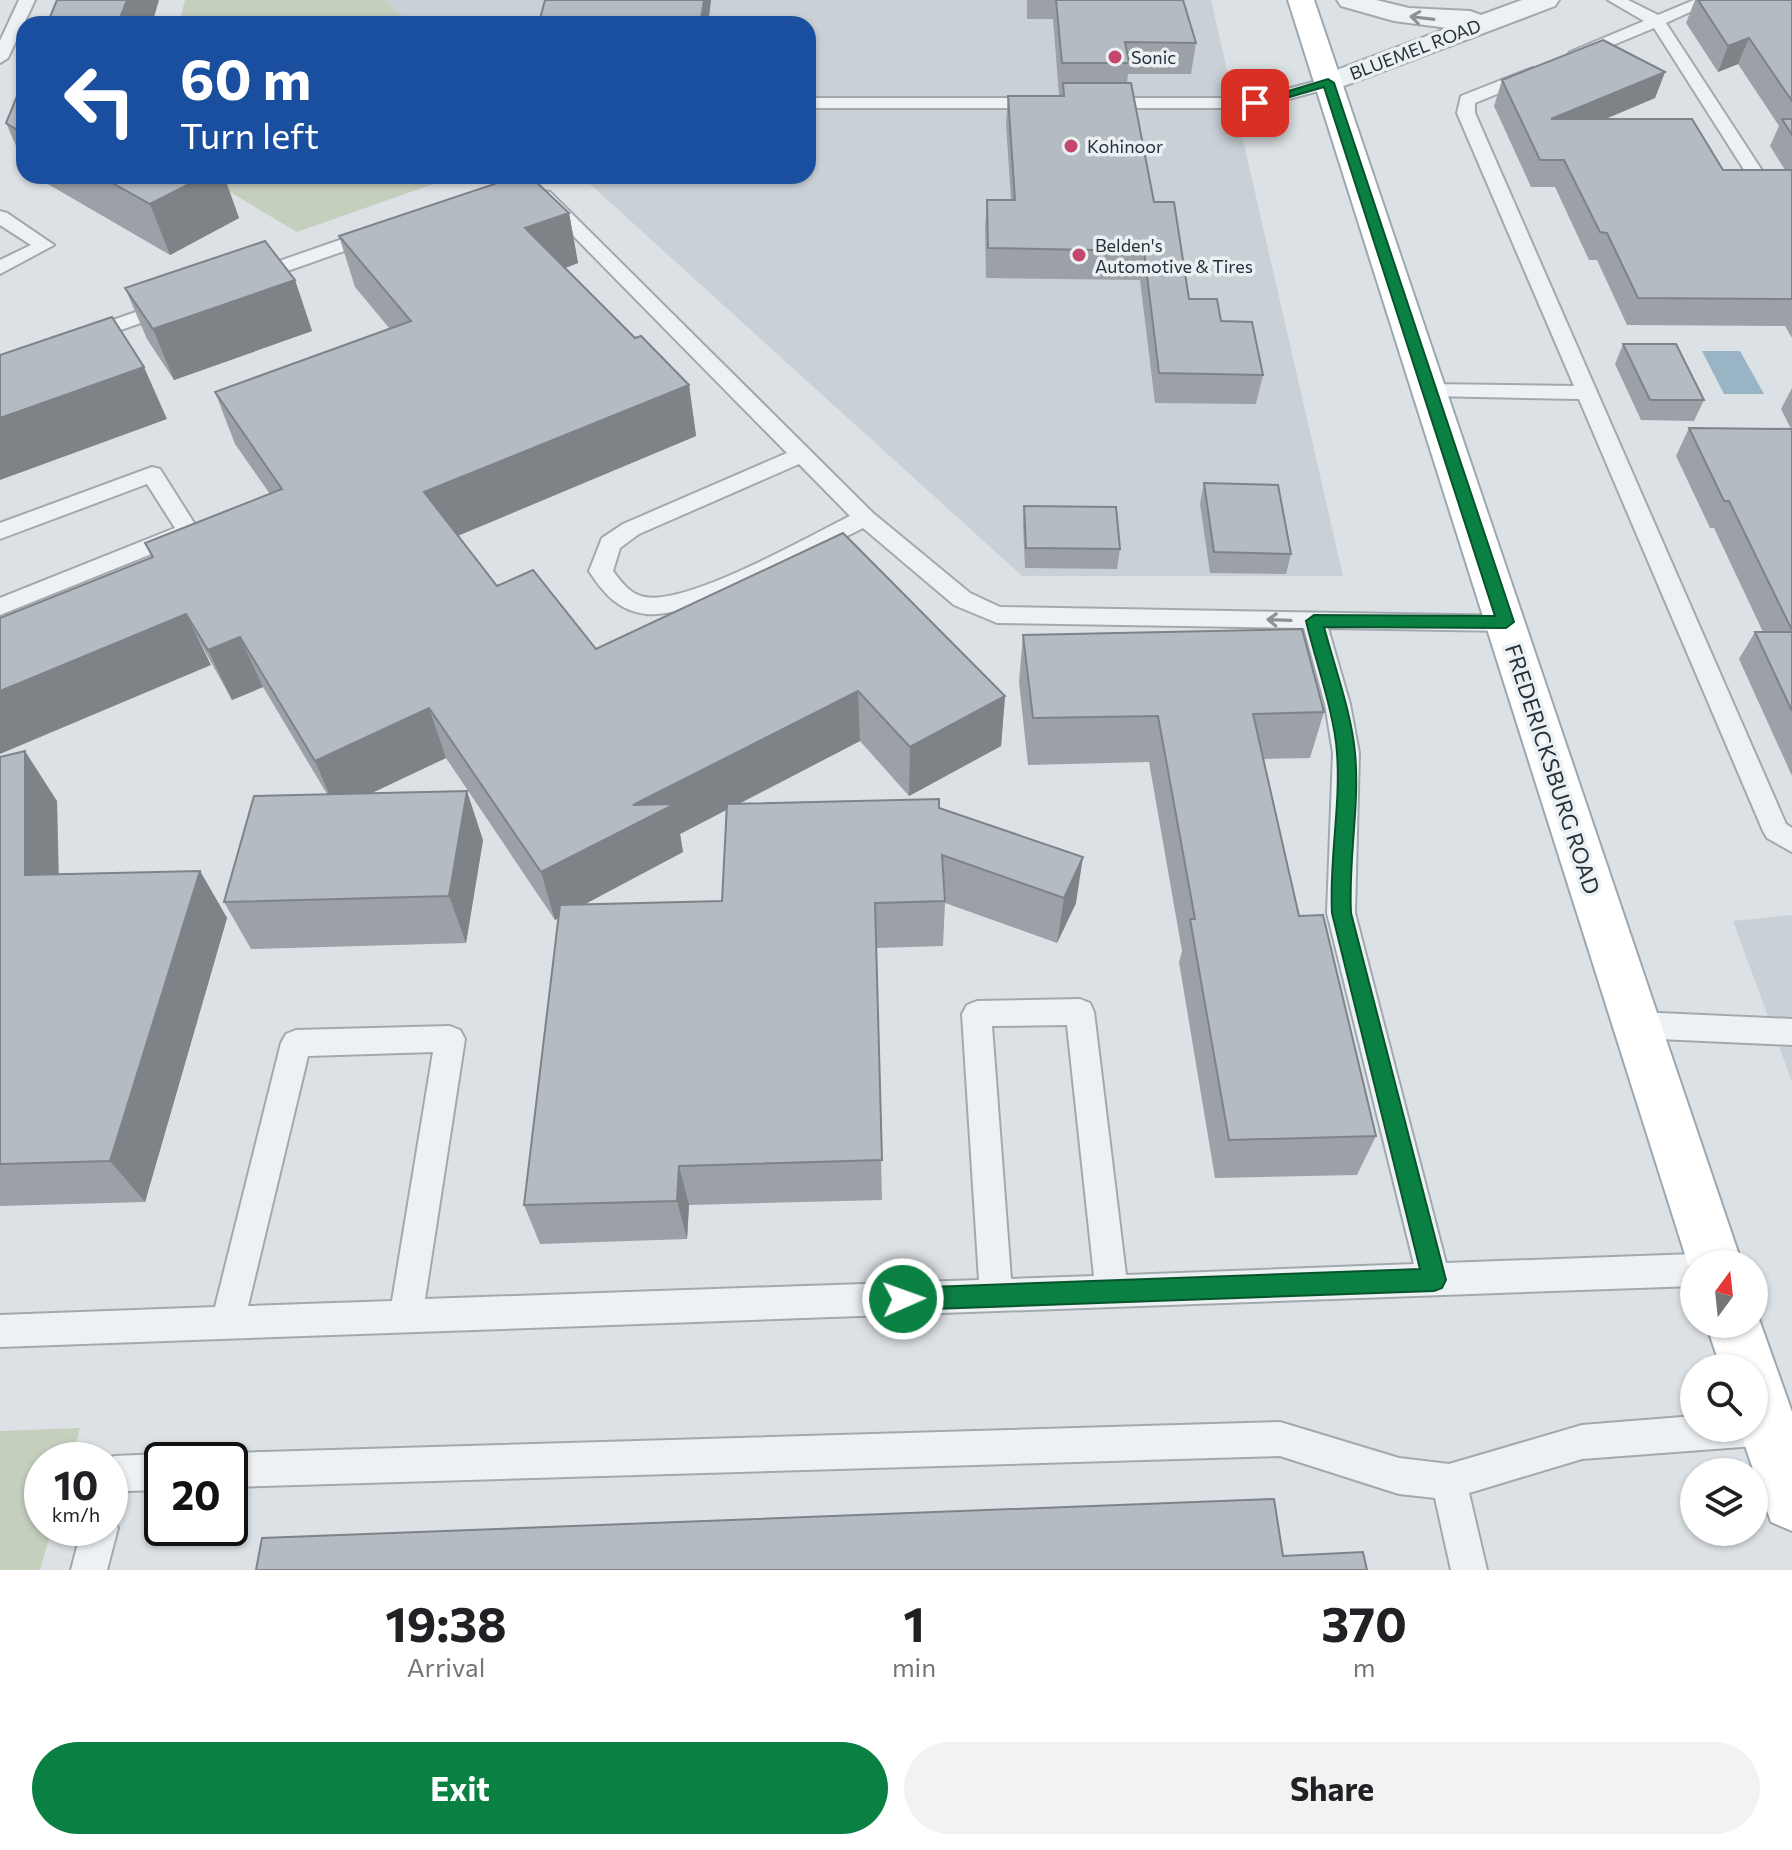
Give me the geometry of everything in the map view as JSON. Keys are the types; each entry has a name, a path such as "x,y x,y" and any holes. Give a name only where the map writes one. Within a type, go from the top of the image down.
{"main road":[{"name":"FREDERICKSBURG ROAD","path":"1301,0 1710,1250"},
{"path":"1768,1427 1792,1501"}],"street":[{"path":"1350,0 1381,11 1421,19 1497,18"},
{"name":"BLUEMEL ROAD","path":"1328,83 1546,0"}],"lane":[{"path":"1616,0 1657,21 1754,172"},
{"path":"1708,0 1467,100 1466,113 1776,831 1792,841"},
{"path":"0,58 16,24"},
{"path":"1082,103 1255,103 1328,83"},
{"path":"816,103 1053,103"},
{"path":"527,190 548,198 865,518 962,599 997,615 1506,622"},
{"path":"0,217 45,245 0,268"},
{"path":"225,287 390,228"},
{"path":"60,345 195,297"},
{"path":"1429,390 1587,393"},
{"path":"801,455 631,529 610,544 601,571 616,594 650,607 696,597 865,518"},
{"path":"0,531 152,474 188,531 0,607"},
{"path":"1314,621 1346,749 1348,779 1339,877 1341,913 1434,1280"},
{"path":"996,1296 977,1014 1080,1012 1112,1292"},
{"path":"1637,1025 1792,1032"},
{"path":"227,1323 296,1043 450,1039 406,1316"},
{"path":"0,1331 1680,1271"},
{"path":"248,1469 1280,1439 1399,1476 1449,1482 1582,1442 1680,1422"},
{"path":"1449,1482 1469,1570"},
{"path":"89,1570 95,1546"}],"shaded area":[{"path":"385,0 1211,0 1343,576 1022,576 590,184 816,184 816,16 402,16"},
{"path":"1792,915 1792,1082 1733,921"}],"green space":[{"path":"185,0 385,0 402,16 181,16"},
{"path":"216,184 433,184 297,232"},
{"path":"80,1428 76,1442 24,1442 24,1546 47,1546 40,1570 0,1570 0,1431"}],"water":[{"path":"1702,351 1740,351 1764,394 1724,394"}],"building":[{"path":"57,0 127,0 121,16 50,16"},
{"path":"545,0 704,0 701,16 541,16"},
{"path":"1056,0 1183,0 1196,43 1125,42 1129,63 1062,63"},
{"path":"1698,0 1792,0 1792,101 1749,38 1728,46"},
{"path":"1603,40 1665,72 1551,119 1692,119 1723,170 1792,170 1792,299 1638,298 1607,233 1600,232 1564,160 1540,160 1502,80"},
{"path":"1063,83 1131,83 1154,202 1174,202 1189,299 1217,299 1221,321 1252,322 1263,375 1159,373 1144,251 988,248 987,200 1015,200 1008,96 1064,96"},
{"path":"16,99 16,129 6,123"},
{"path":"1782,119 1792,119 1792,135"},
{"path":"114,184 189,184 150,204"},
{"path":"494,184 538,184 569,213 525,228 635,338 641,336 689,385 424,492 497,586 533,570 596,649 843,533 1005,696 910,747 858,691 633,805 675,804 541,872 429,708 315,761 240,637 208,650 186,614 0,691 0,618 153,557 145,543 282,489 215,392 411,321 339,236"},
{"path":"265,241 295,280 153,329 125,288"},
{"path":"112,317 144,367 0,418 0,355"},
{"path":"1623,344 1676,344 1704,400 1650,400"},
{"path":"1689,428 1792,429 1792,630 1729,501 1724,501"},
{"path":"1204,483 1278,485 1291,554 1214,552"},
{"path":"1024,506 1116,507 1120,549 1026,548"},
{"path":"1302,629 1324,712 1253,714 1299,916 1323,915 1376,1136 1229,1140 1190,919 1195,919 1158,716 1033,718 1023,635"},
{"path":"1755,632 1792,632 1792,711"},
{"path":"25,751 25,875 200,871 110,1161 0,1164 0,757"},
{"path":"467,791 449,896 224,902 254,796"},
{"path":"939,799 939,808 1083,857 1064,898 942,855 945,901 875,903 882,1160 679,1166 677,1201 524,1205 560,905 722,901 727,804"},
{"path":"1274,1499 1283,1556 1363,1552 1367,1570 256,1570 262,1538"}],"place":[{"name":"Sonic","path":"1115,57"},
{"name":"Kohinoor","path":"1071,146"},
{"name":"Belden's Automotive & Tires","path":"1079,255"}],"route":[{"path":"903,1299 1434,1280 1341,913 1339,877 1348,779 1346,749 1314,621 1506,622 1328,83 1255,103"}]}
